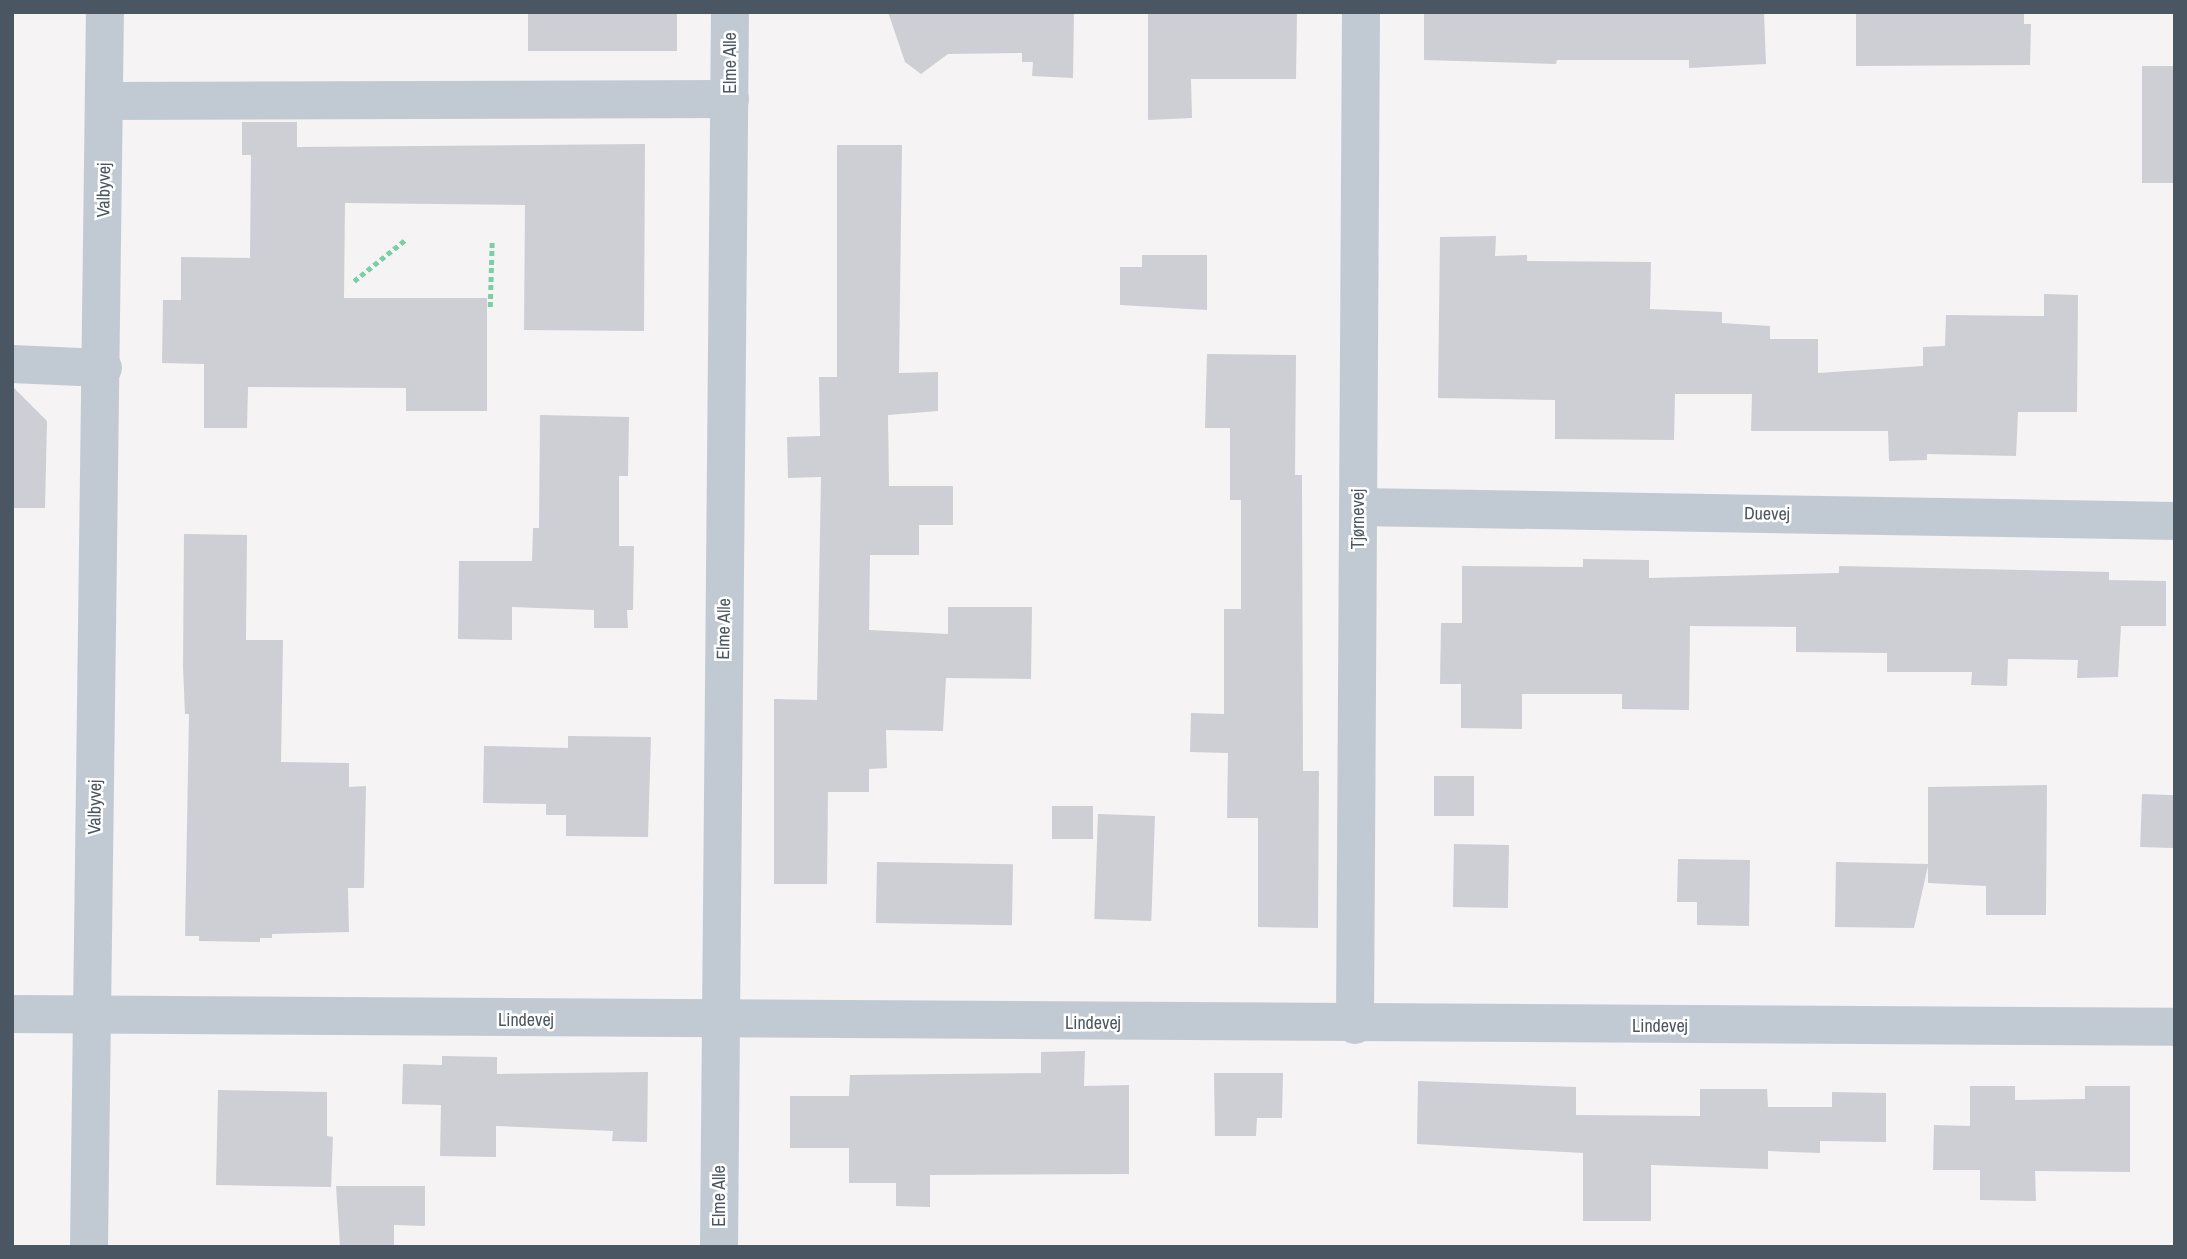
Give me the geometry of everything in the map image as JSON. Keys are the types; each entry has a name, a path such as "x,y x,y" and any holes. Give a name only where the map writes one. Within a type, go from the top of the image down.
{"street":[{"name":"Valbyvej","path":"89,1247 103,368 105,12"},
{"name":"Elme Alle","path":"719,1247 730,12"},
{"name":"Tjørnevej","path":"1355,1025 1361,12"},
{"path":"106,101 730,99"},
{"path":"12,364 103,368"},
{"name":"Duevej","path":"1358,508 2175,521"},
{"name":"Lindevej","path":"12,1014 93,1017 1355,1025 2175,1027"}],"path":[{"path":"354,281 405,240"},
{"path":"490,307 492,240"}],"building":[{"path":"528,12 677,12 677,51 528,51"},
{"path":"888,12 1074,12 1073,78 1032,76 1033,62 1022,62 1022,53 948,54 921,74 905,62"},
{"path":"1148,12 1297,12 1296,79 1191,79 1192,118 1148,120"},
{"path":"1424,12 1764,12 1766,64 1689,68 1689,60 1557,60 1556,64 1424,60"},
{"path":"1856,12 2024,12 2024,24 2031,24 2030,65 1856,66"},
{"path":"2142,66 2175,66 2175,183 2142,183"},
{"path":"242,122 297,122 297,147 645,144 644,331 524,330 525,205 345,203 344,298 487,298 487,411 406,411 406,388 248,387 247,428 204,428 204,364 162,363 163,300 181,300 181,257 250,258 251,155 242,155"},
{"path":"837,145 902,145 899,373 938,372 938,411 888,415 889,486 953,486 953,525 919,525 919,555 870,555 869,630 948,634 948,607 1032,607 1031,679 946,678 943,731 886,730 887,768 869,769 869,792 828,792 827,884 774,884 774,699 817,700 821,477 788,478 787,437 820,436 819,377 837,377"},
{"path":"1496,236 1495,256 1527,255 1527,261 1651,262 1650,309 1722,312 1722,323 1770,326 1770,339 1818,339 1818,373 1923,366 1923,347 1945,346 1946,315 2044,316 2044,294 2078,295 2077,412 2018,412 2016,456 1927,454 1927,460 1889,461 1888,431 1751,431 1752,394 1675,394 1674,440 1555,439 1555,400 1438,398 1440,237"},
{"path":"1142,255 1207,255 1207,310 1120,305 1120,267 1142,267"},
{"path":"1207,354 1296,355 1295,475 1302,475 1303,771 1319,771 1318,928 1258,927 1258,818 1227,818 1228,753 1190,752 1191,713 1224,714 1224,609 1241,609 1241,500 1230,500 1230,428 1205,428"},
{"path":"12,386 47,421 45,508 12,508"},
{"path":"540,415 629,417 628,476 619,476 619,546 634,546 633,610 627,610 628,628 594,628 594,610 512,607 512,640 458,639 459,561 532,561 533,528 539,528"},
{"path":"184,534 247,535 246,640 283,640 281,762 349,763 349,787 366,786 364,888 348,888 349,932 272,934 272,938 260,938 260,942 199,941 199,936 185,936 189,714 185,714 183,667"},
{"path":"1583,559 1649,560 1649,578 1839,573 1839,566 2109,572 2109,580 2166,581 2166,626 2121,626 2118,677 2077,678 2078,660 2008,659 2007,686 1971,685 1972,672 1887,672 1887,653 1796,652 1796,627 1690,626 1689,710 1622,709 1622,694 1522,694 1522,729 1461,728 1461,684 1440,684 1441,623 1462,623 1462,566 1583,567"},
{"path":"568,736 651,737 648,837 566,836 566,815 546,815 546,804 483,803 484,746 568,748"},
{"path":"1434,776 1474,776 1474,816 1434,816"},
{"path":"2047,785 2046,915 1986,915 1986,886 1928,883 1928,866 1914,928 1835,927 1836,862 1928,864 1928,787"},
{"path":"2142,794 2175,795 2173,848 2140,847"},
{"path":"1052,806 1093,806 1093,839 1052,839"},
{"path":"1098,814 1155,816 1151,921 1094,919"},
{"path":"1454,844 1509,845 1508,908 1453,907"},
{"path":"1678,859 1750,860 1749,926 1697,925 1697,902 1677,902"},
{"path":"877,862 1013,864 1012,925 876,923"},
{"path":"1085,1051 1084,1086 1129,1085 1129,1174 930,1175 930,1207 896,1206 896,1183 849,1183 849,1148 790,1148 790,1096 849,1096 850,1075 1041,1073 1041,1052"},
{"path":"442,1056 497,1057 497,1074 648,1072 647,1142 612,1141 613,1131 496,1126 496,1157 440,1156 441,1105 402,1104 403,1064 442,1065"},
{"path":"1214,1073 1283,1073 1282,1118 1257,1118 1256,1136 1215,1136"},
{"path":"1418,1081 1576,1087 1576,1115 1700,1116 1700,1089 1767,1089 1768,1107 1832,1107 1832,1092 1886,1093 1886,1142 1820,1141 1820,1153 1768,1151 1768,1169 1651,1165 1651,1221 1583,1221 1583,1153 1417,1144"},
{"path":"1970,1086 2015,1086 2015,1100 2085,1099 2085,1086 2130,1086 2130,1172 2035,1171 2036,1201 1980,1200 1980,1170 1933,1170 1934,1125 1970,1126"},
{"path":"218,1090 327,1092 327,1136 333,1137 331,1187 216,1185"},
{"path":"336,1186 425,1186 425,1226 394,1225 394,1247 340,1247"}]}
